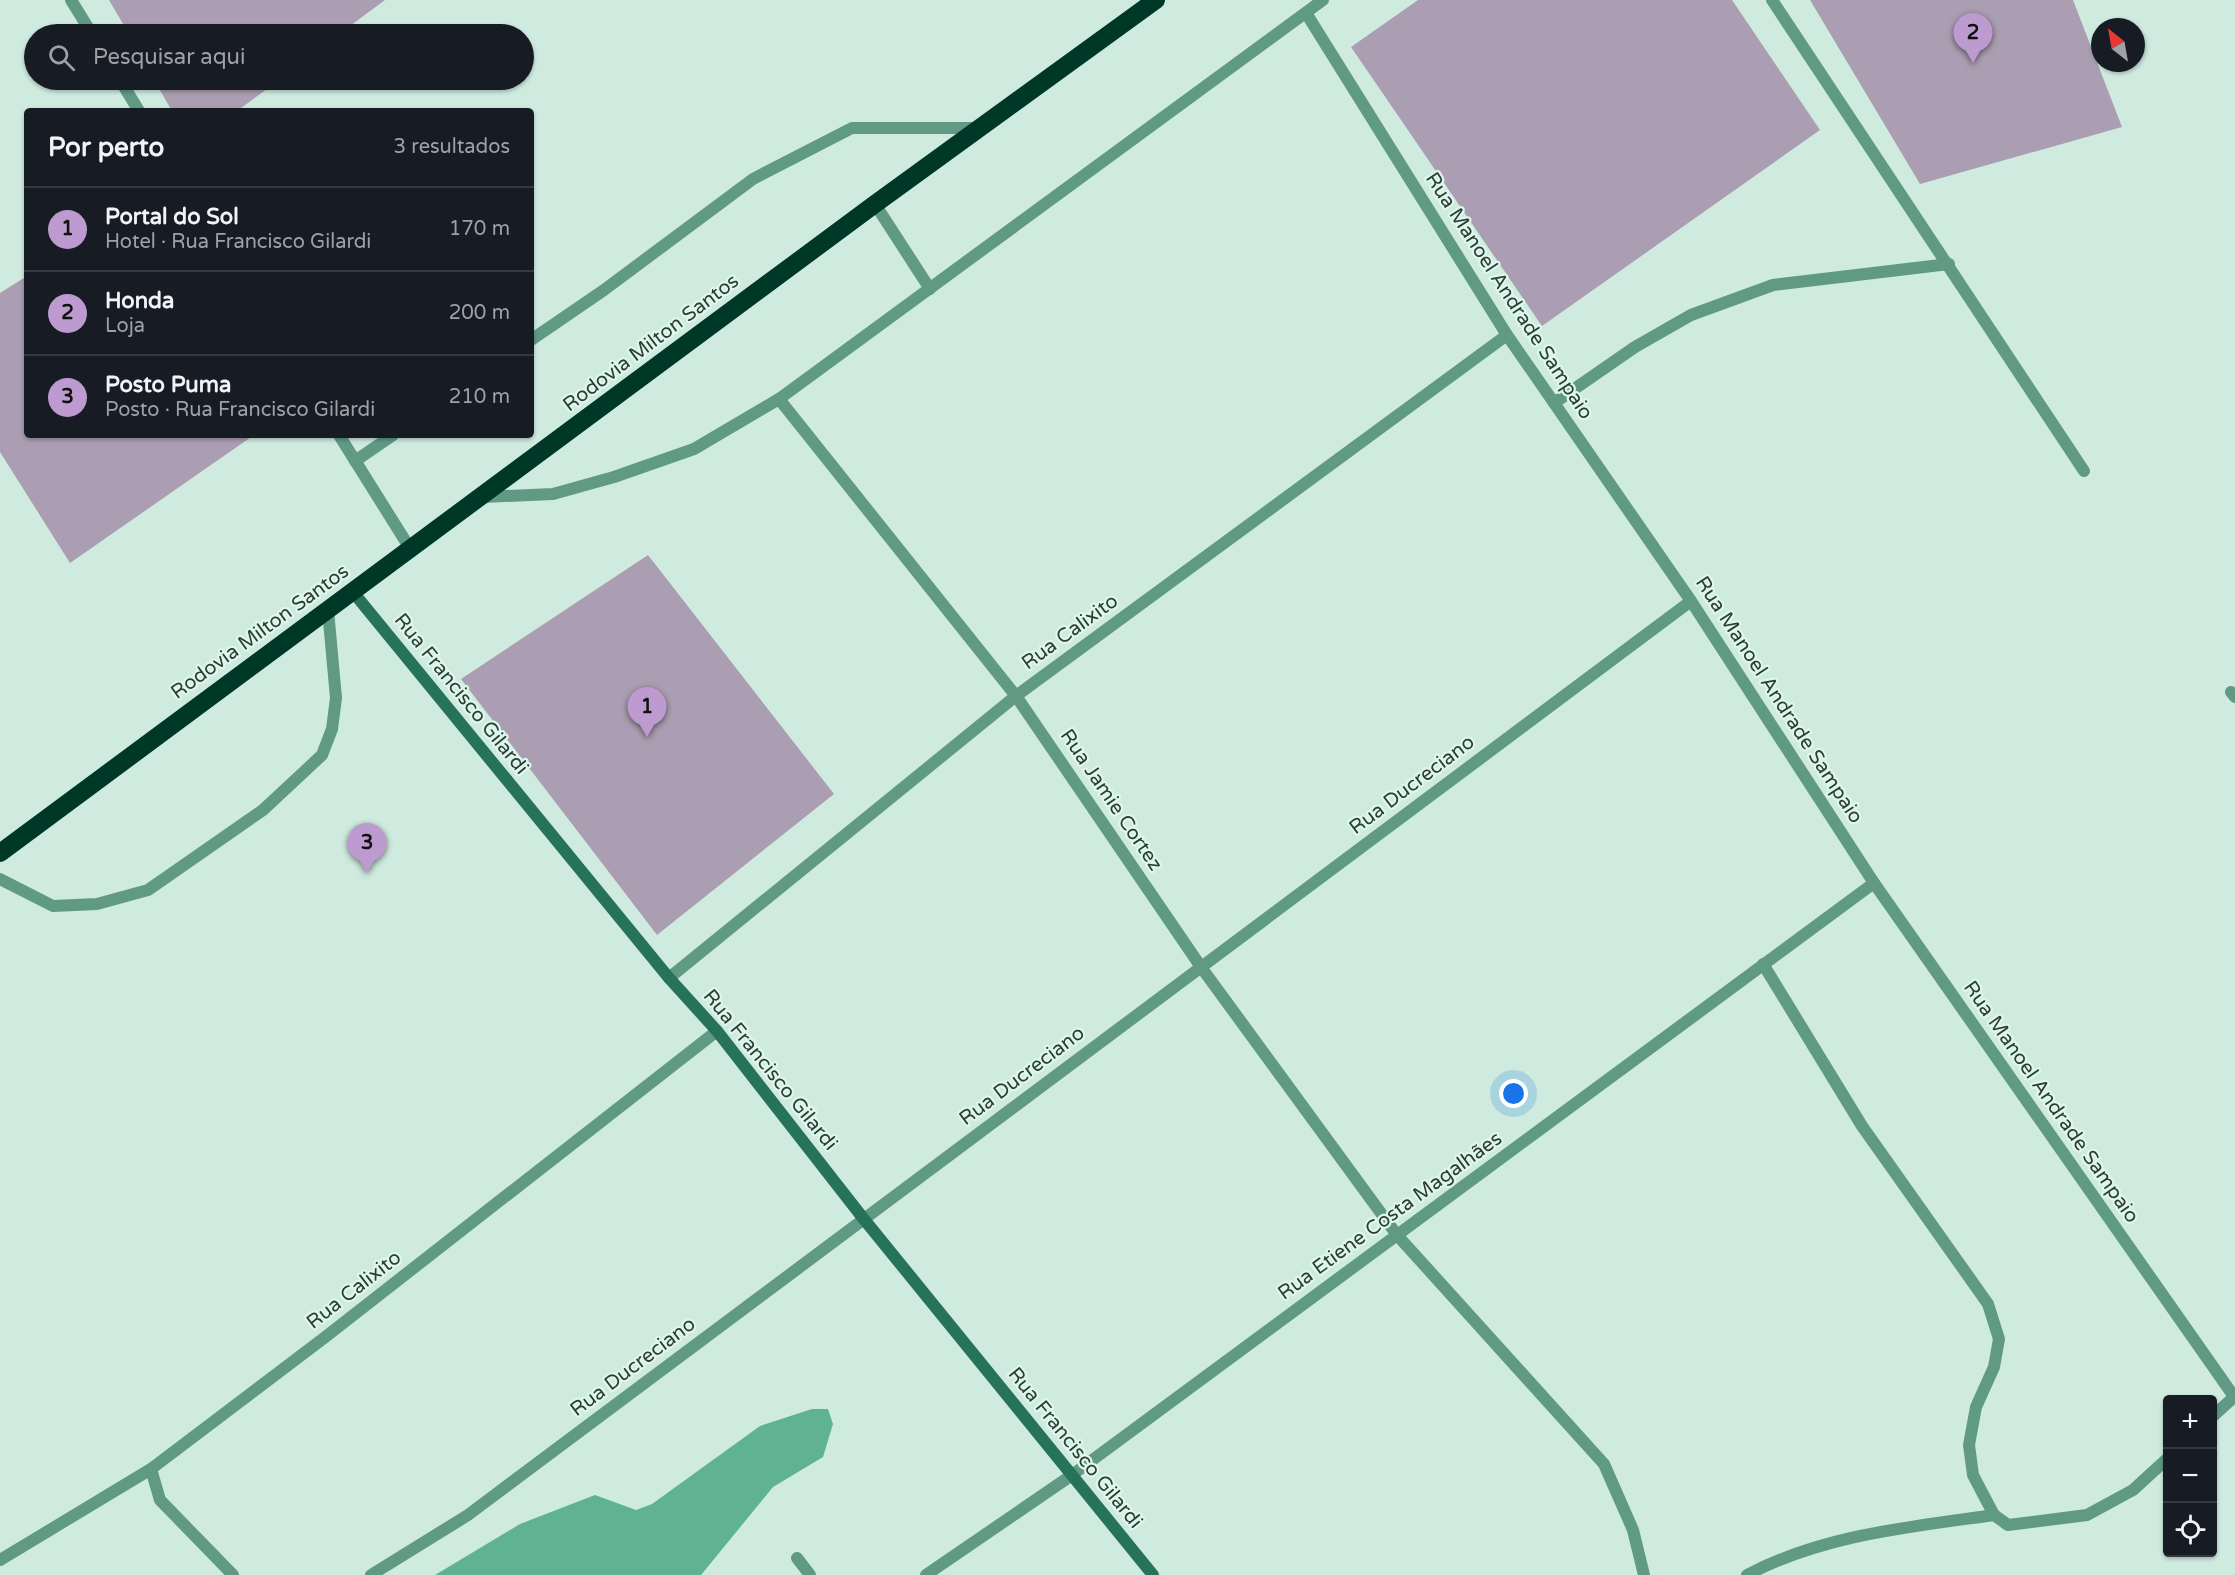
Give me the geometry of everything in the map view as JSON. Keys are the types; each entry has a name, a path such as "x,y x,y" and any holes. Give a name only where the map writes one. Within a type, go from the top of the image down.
{"highway":[{"name":"Rodovia Milton Santos","path":"0,853 483,497 875,204 1156,0"}],"street":[{"path":"70,0 86,24"},
{"path":"483,497 553,494 614,477 694,449 779,399 1323,0"},
{"path":"1772,0 2084,471"},
{"name":"Rua Manoel Andrade Sampaio","path":"1306,13 1507,334 1691,601 1874,883 2235,1398"},
{"path":"126,90 137,108"},
{"path":"534,338 604,290 753,179 852,128 980,128"},
{"path":"875,204 930,289"},
{"path":"1554,403 1635,347 1691,315 1773,285 1948,264"},
{"name":"Rua Calixito","path":"669,978 1017,696 1507,334"},
{"name":"Rua Jamie Cortez","path":"779,399 1017,696 1201,967 1397,1235 1604,1464 1634,1530 1644,1575"},
{"path":"341,438 411,550"},
{"path":"355,461 389,438"},
{"name":"Rua Francisco Gilardi","path":"353,592 669,978 717,1031 864,1218 1152,1575"},
{"name":"Rua Ducreciano","path":"371,1575 381,1571 468,1515 1691,601"},
{"path":"0,879 52,906 97,904 148,890 264,810 322,755 332,729 336,698 328,610"},
{"name":"Rua Etiene Costa Magalhães","path":"926,1575 1071,1475 1874,883"},
{"path":"1763,964 1862,1126 1988,1304 1999,1339 1994,1367 1976,1407 1969,1445 1973,1474 1994,1515 2007,1525 2087,1515 2133,1490 2163,1463"},
{"name":"Rua Calixito","path":"0,1560 151,1469 324,1338 717,1031"},
{"path":"2217,1413 2235,1398"},
{"path":"151,1469 160,1500 233,1575"},
{"path":"1747,1575 1824,1543 1994,1515"},
{"path":"797,1558 810,1575"}],"green space":[{"path":"812,1409 828,1409 833,1424 823,1457 773,1487 701,1575 435,1575 520,1524 595,1495 636,1510 652,1504 760,1426"}],"building":[{"path":"109,0 385,0 353,24 123,24"},
{"path":"1418,0 1732,0 1820,130 1542,326 1351,47"},
{"path":"1810,0 2073,0 2091,47 2091,72 2101,72 2122,127 1920,184"},
{"path":"160,90 265,90 241,108 170,108"},
{"path":"24,278 24,438 250,438 70,563 0,452 0,293"},
{"path":"648,555 834,794 657,935 461,679"}],"place":[{"name":"Honda","path":"1973,63"},
{"name":"Portal do Sol","path":"647,737"},
{"name":"Posto Puma","path":"367,873"}]}
